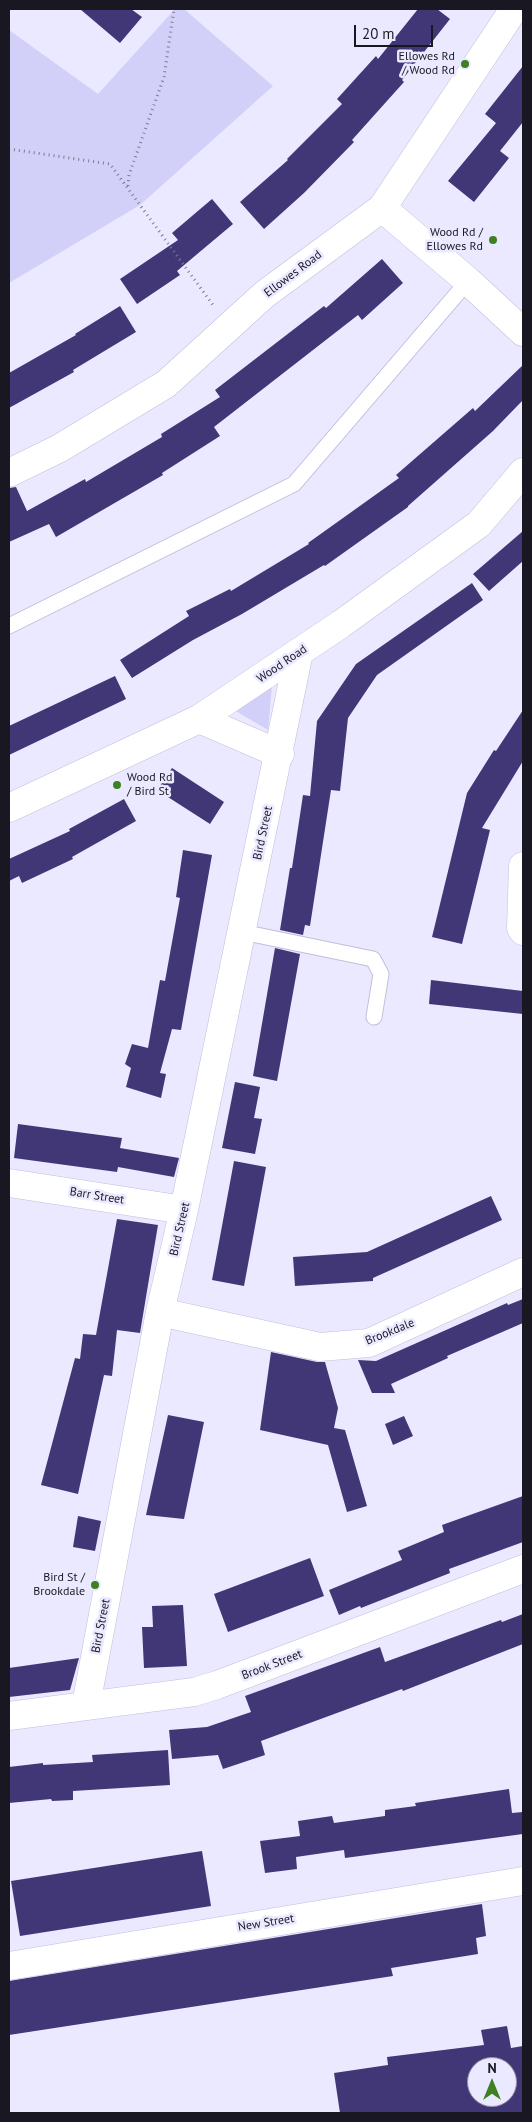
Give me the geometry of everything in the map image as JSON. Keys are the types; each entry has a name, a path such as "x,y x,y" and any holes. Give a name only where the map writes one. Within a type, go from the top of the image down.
{"street":[{"name":"Ellowes Road","path":"9,473 60,448 166,384 265,294 382,208 514,9"},
{"path":"382,208 468,281 523,332"},
{"name":"Wood Road","path":"9,808 199,719 341,624 479,524 523,472"},
{"name":"Bird Street","path":"86,1705 160,1312 184,1210 280,754 299,652"},
{"path":"199,719 280,754"},
{"path":"523,866 521,928 523,931"},
{"name":"Barr Street","path":"9,1183 184,1210"},
{"name":"Brookdale","path":"160,1312 320,1348 369,1343 523,1272"},
{"name":"Brook Street","path":"9,1716 194,1692 523,1570"},
{"name":"New Street","path":"9,1966 523,1880"}],"lane":[{"path":"9,626 294,484 468,281"},
{"path":"242,932 373,959 381,974 374,1017"}],"path":[{"path":"127,188 129,175 164,77 174,9"},
{"path":"9,149 110,164 229,327"}],"shaded area":[{"path":"175,9 184,9 273,86 140,205 9,283 9,30 98,94"},
{"path":"272,686 268,730 234,710"}],"building":[{"path":"80,9 131,9 142,17 120,43"},
{"path":"418,9 437,9 450,19 402,80 404,82 352,140 354,142 304,193 264,229 240,202 288,160 342,104 337,99 376,56 378,59"},
{"path":"523,66 523,122 500,151 509,158 474,202 448,181 496,123 485,114"},
{"path":"212,199 233,224 177,271 180,275 137,304 120,279 178,240 172,233"},
{"path":"382,259 403,283 362,320 358,315 214,427 220,436 162,473 163,475 56,537 49,524 9,542 9,488 16,487 27,511 85,479 86,482 162,437 161,434 220,397 215,390 324,306 326,308"},
{"path":"120,306 136,332 73,370 74,372 9,408 9,373 76,335"},
{"path":"523,365 523,400 493,431 408,507 325,566 193,640 132,678 120,660 189,616 186,611 230,589 231,591 309,544 399,478 396,475 473,408 475,411"},
{"path":"523,531 523,561 489,591 473,574"},
{"path":"472,583 483,600 377,675 348,718 340,791 331,790 310,926 305,925 303,935 280,930 303,795 310,796 317,721 356,664"},
{"path":"115,676 126,699 9,755 9,726"},
{"path":"523,710 523,761 482,828 490,830 462,944 432,937 467,793 494,750 496,751"},
{"path":"172,768 224,802 210,824 157,790"},
{"path":"124,799 136,821 72,857 73,859 22,883 19,876 9,881 9,859 70,831 69,829"},
{"path":"183,850 212,855 181,1030 172,1029 160,1073 166,1074 161,1098 126,1087 131,1068 125,1064 132,1044 148,1048 160,980 165,981 180,898 176,897"},
{"path":"275,948 300,954 277,1081 253,1076"},
{"path":"431,980 523,991 523,1014 429,1004"},
{"path":"235,1082 260,1087 254,1118 262,1119 255,1154 222,1148"},
{"path":"18,1124 122,1138 120,1148 179,1158 174,1177 118,1167 117,1172 14,1158"},
{"path":"234,1161 266,1167 244,1286 212,1280"},
{"path":"491,1196 502,1220 373,1278 373,1281 295,1286 293,1257 367,1252"},
{"path":"117,1219 158,1225 140,1333 117,1330 112,1376 104,1375 78,1494 41,1485 75,1358 80,1359 83,1334 96,1335"},
{"path":"523,1299 523,1323 447,1356 448,1358 391,1384 395,1393 372,1393 358,1360 376,1361 507,1303 508,1305"},
{"path":"271,1352 325,1362 338,1408 334,1428 345,1430 367,1506 347,1512 328,1445 260,1430"},
{"path":"168,1415 204,1422 184,1519 146,1515"},
{"path":"404,1416 413,1436 393,1445 385,1424"},
{"path":"523,1496 523,1542 449,1569 450,1573 339,1615 329,1590 402,1560 398,1551 444,1532 442,1525"},
{"path":"78,1516 101,1521 95,1551 73,1547"},
{"path":"310,1558 324,1596 228,1632 214,1594"},
{"path":"183,1605 187,1666 144,1668 142,1627 153,1627 152,1606"},
{"path":"523,1614 523,1644 403,1691 402,1689 261,1741 265,1755 223,1769 218,1755 172,1759 169,1730 207,1727 251,1712 245,1696 380,1647 385,1662 501,1620 502,1622"},
{"path":"79,1658 70,1690 9,1697 9,1668"},
{"path":"168,1750 170,1785 73,1791 73,1800 52,1801 51,1799 9,1803 9,1767 43,1763 43,1765 93,1762 92,1755"},
{"path":"509,1789 512,1813 523,1812 523,1834 345,1858 344,1850 296,1857 297,1869 265,1873 260,1841 300,1836 298,1821 332,1816 334,1823 385,1816 385,1810 416,1806 415,1803"},
{"path":"202,1851 211,1906 20,1936 11,1881"},
{"path":"482,1904 486,1936 476,1938 478,1954 391,1968 393,1976 9,2035 9,1981"},
{"path":"507,2026 511,2048 523,2046 523,2113 340,2113 334,2073 388,2065 387,2057 484,2045 481,2030"}],"place":[{"name":"Ellowes Rd / Wood Rd","path":"465,64"},
{"name":"Wood Rd / Ellowes Rd","path":"493,240"},
{"name":"Wood Rd / Bird St","path":"117,785"},
{"name":"Bird St / Brookdale","path":"95,1585"}]}
